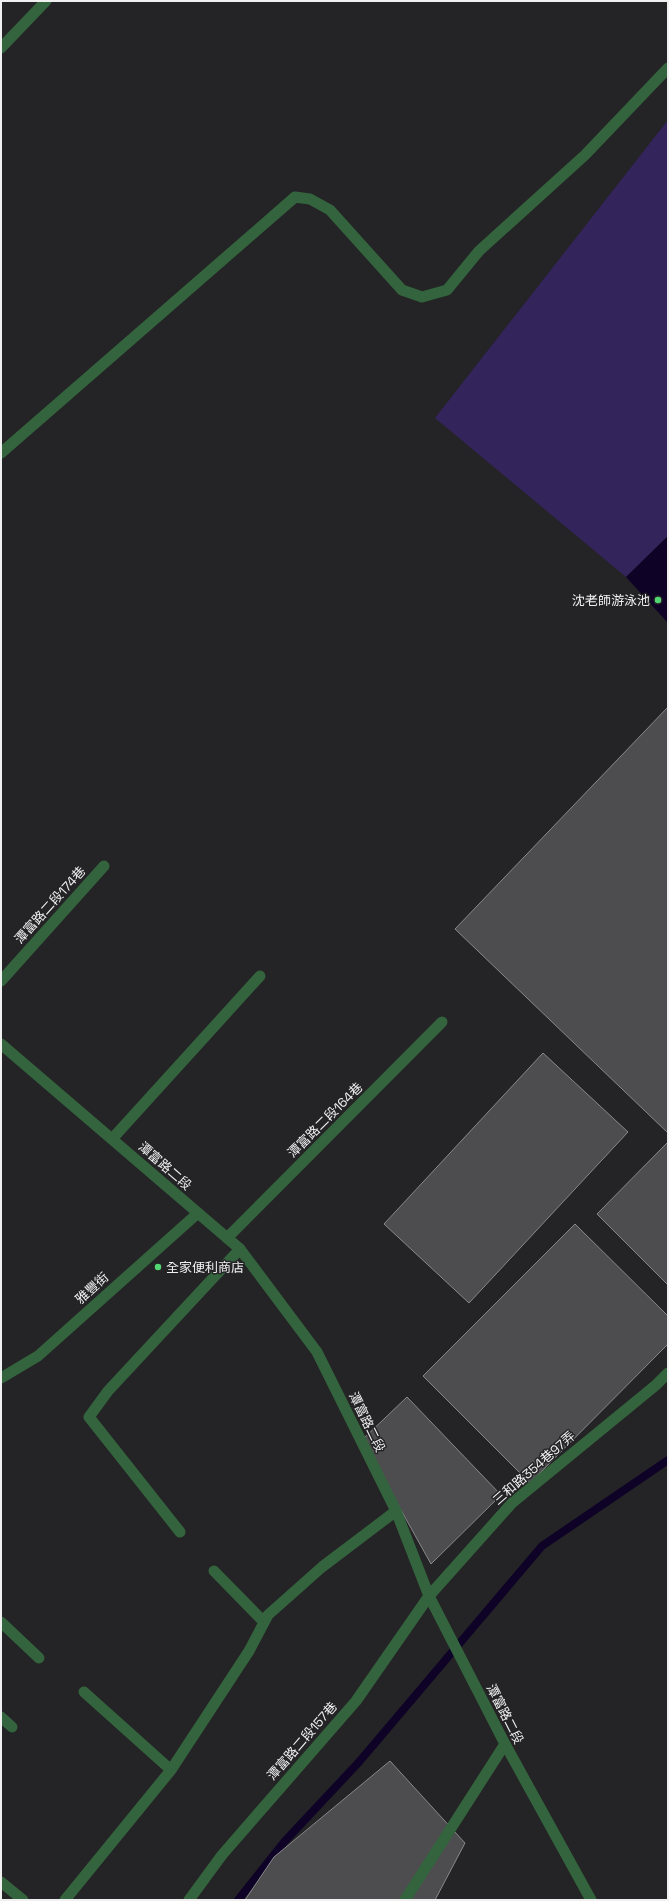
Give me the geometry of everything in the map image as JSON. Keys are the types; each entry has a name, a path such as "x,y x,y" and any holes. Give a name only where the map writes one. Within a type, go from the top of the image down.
{"street":[{"path":"1,48 46,1"},
{"path":"1,453 295,197 310,199 330,210 402,290 422,297 447,290 479,251 585,155 668,68"},
{"name":"潭富路二段174巷","path":"1,981 104,866"},
{"path":"112,1139 260,976"},
{"name":"潭富路二段164巷","path":"227,1238 442,1022"},
{"name":"潭富路二段","path":"1,1044 240,1249 317,1352 396,1511 429,1596 505,1744 591,1900"},
{"name":"雅豐街","path":"1,1378 38,1356 198,1212"},
{"path":"180,1532 89,1418 108,1391 240,1249"},
{"name":"三和路354巷97弄","path":"429,1596 512,1503 656,1385 668,1373"},
{"path":"65,1900 171,1770 248,1651 268,1615 322,1567 396,1511"},
{"path":"214,1571 264,1622"},
{"name":"潭富路二段157巷","path":"190,1900 222,1855 356,1701 429,1596"},
{"path":"1,1622 39,1658"},
{"path":"84,1692 171,1770"},
{"path":"1,1717 12,1727"},
{"path":"405,1900 505,1744"},
{"path":"1,1882 23,1900"}],"shaded area":[{"path":"668,120 668,536 626,577 435,418"},
{"name":"沈老師游泳池","path":"668,536 668,623 626,577"}],"building":[{"path":"668,707 668,1133 455,929"},
{"path":"543,1053 628,1132 469,1303 384,1224"},
{"path":"668,1142 668,1285 597,1214"},
{"path":"575,1224 668,1316 668,1344 530,1483 423,1376"},
{"path":"407,1397 501,1495 431,1564 362,1440"},
{"path":"390,1761 465,1843 435,1900 245,1900 274,1857"}],"waterway":[{"path":"238,1900 285,1841 359,1762 542,1546 668,1460"}],"place":[{"name":"沈老師游泳池","path":"658,600"},
{"name":"全家便利商店","path":"158,1267"}]}
